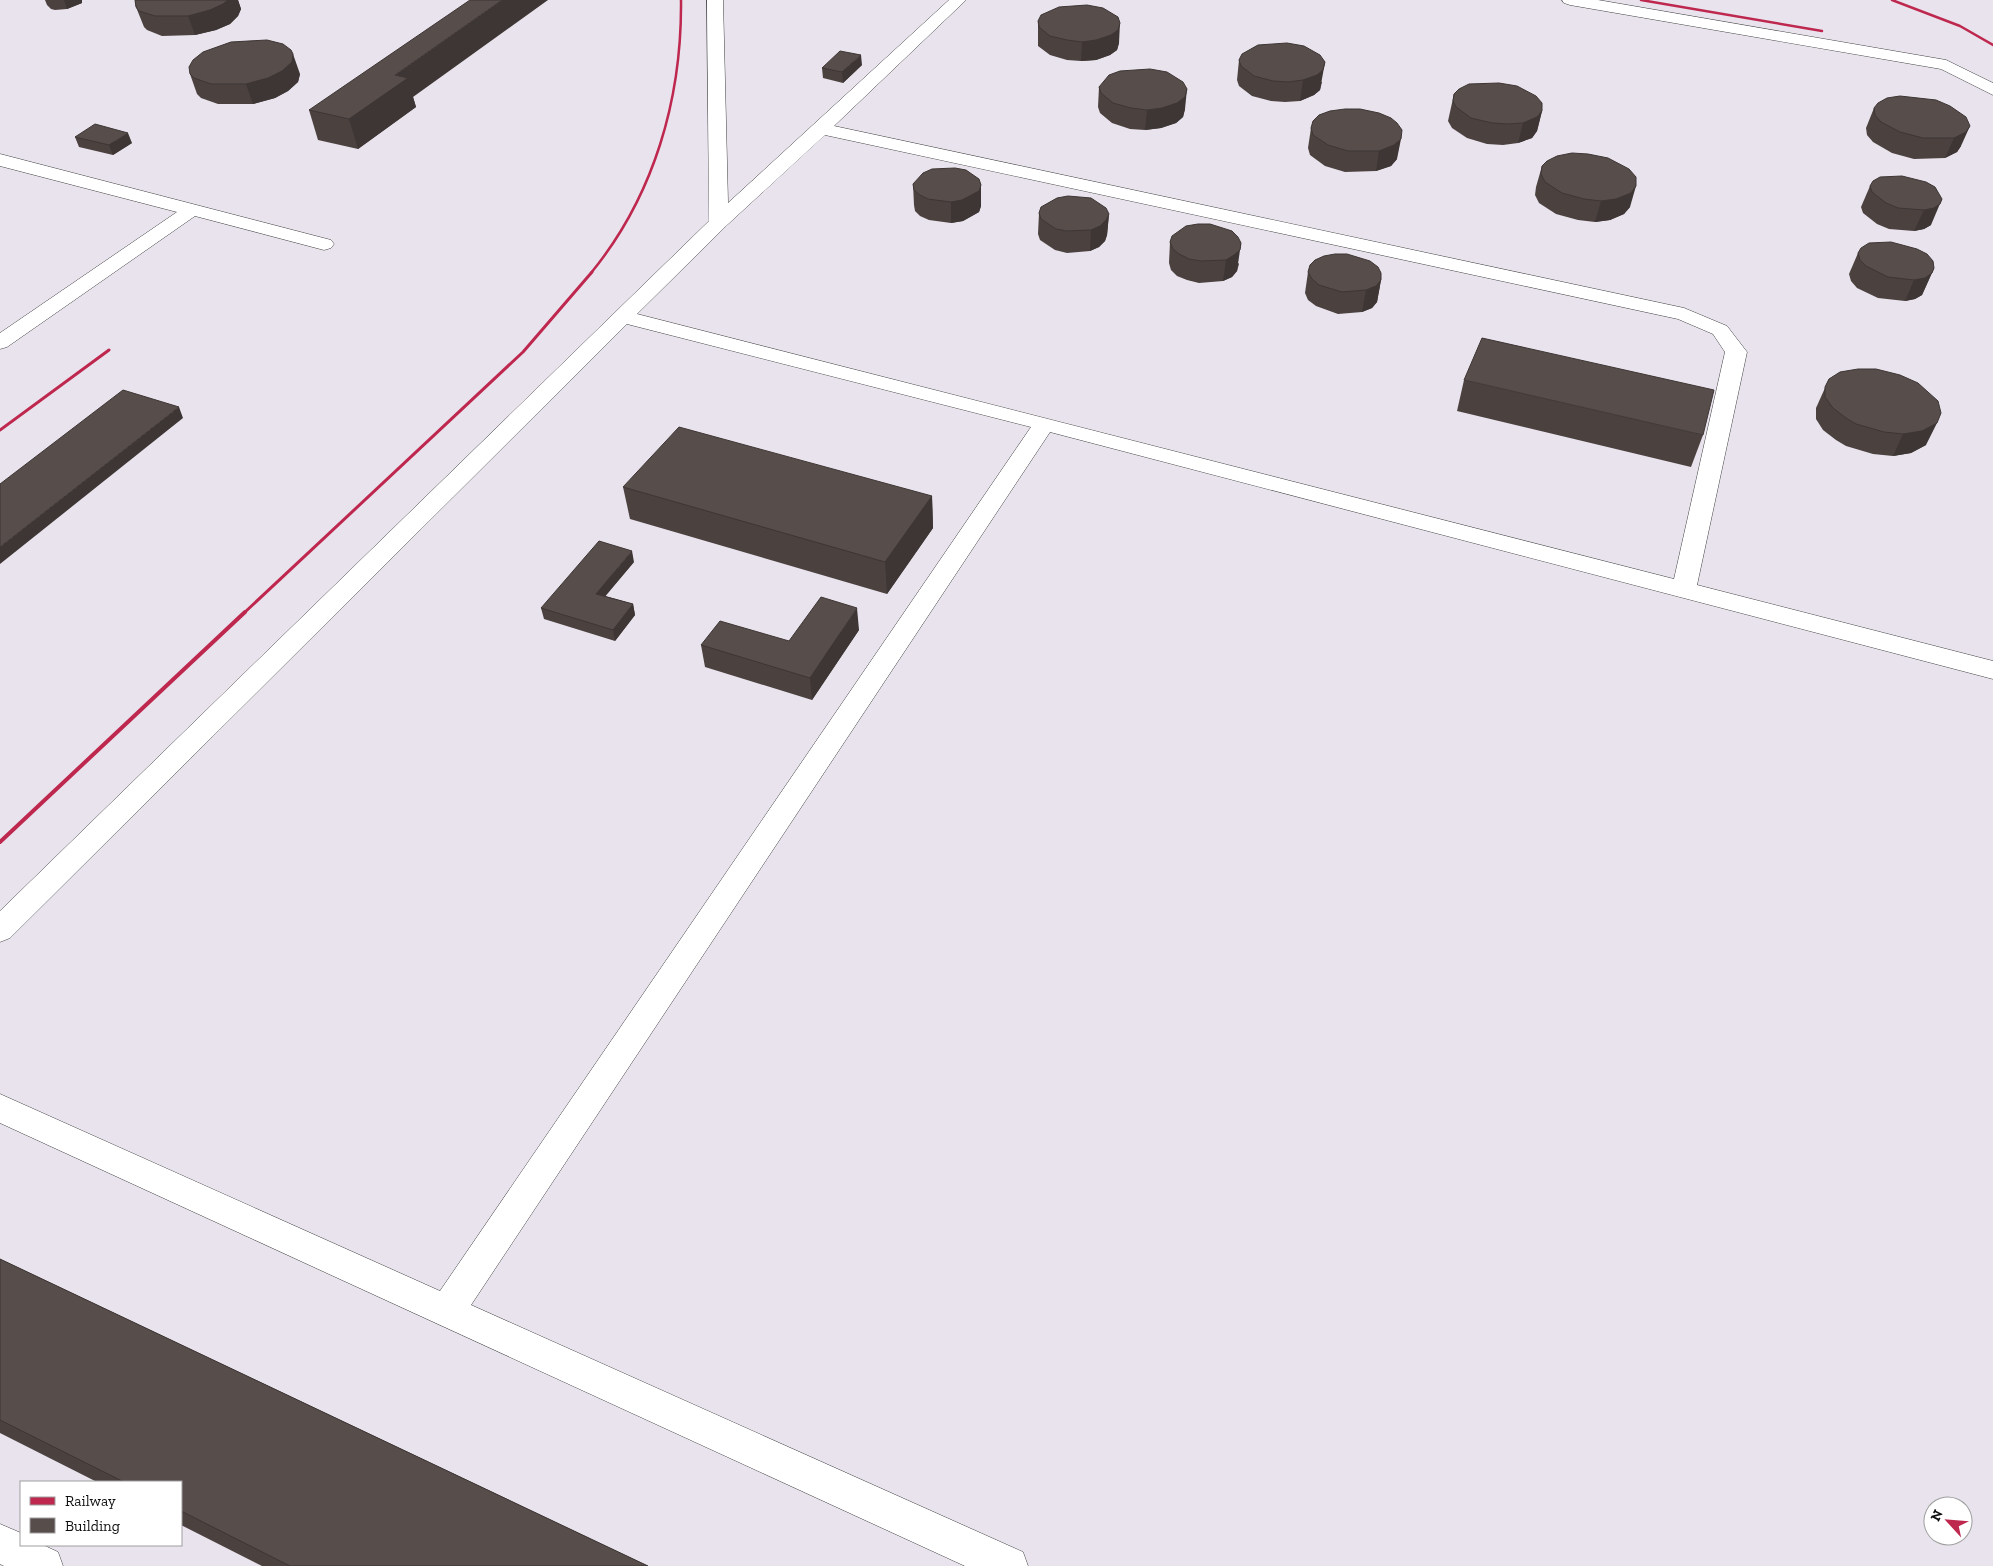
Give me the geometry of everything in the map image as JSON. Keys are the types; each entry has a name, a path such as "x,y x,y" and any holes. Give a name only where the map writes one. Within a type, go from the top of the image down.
{"lane":[{"path":"715,0 719,222"},
{"path":"0,930 719,222 958,0"},
{"path":"1570,0 1946,65 1993,90"},
{"path":"821,129 1684,314 1720,330 1736,352 1684,588"},
{"path":"3,164 324,244"},
{"path":"0,343 192,210"},
{"path":"623,318 1684,588 1993,670"},
{"path":"447,1311 1044,424"},
{"path":"0,1108 1009,1566"},
{"path":"0,1543 44,1566"}],"shaded area":[{"path":"0,0 1993,0 1993,1566 0,1566"}],"building":[{"path":"135,0 228,0 210,10 188,16 155,16 139,11"},
{"path":"470,0 502,0 395,75 408,78 349,119 309,110"},
{"path":"1087,5 1103,8 1118,17 1120,23 1118,30 1111,35 1096,40 1082,42 1050,36 1039,27 1038,21 1041,15 1059,7"},
{"path":"267,40 283,44 293,54 292,62 282,71 268,78 246,84 211,84 194,78 190,74 189,67 193,60 203,52 231,42"},
{"path":"1287,43 1304,46 1320,55 1325,62 1323,70 1317,75 1303,80 1288,82 1273,81 1254,76 1241,66 1239,60 1242,54 1258,45"},
{"path":"840,51 861,55 842,72 822,68"},
{"path":"1150,69 1167,72 1183,82 1187,89 1185,97 1177,103 1147,110 1113,103 1101,93 1099,87 1109,75 1120,71"},
{"path":"1499,83 1517,86 1536,96 1542,103 1542,111 1537,117 1523,123 1492,123 1471,118 1456,107 1453,101 1454,94 1469,84"},
{"path":"1900,96 1936,100 1950,106 1966,117 1970,126 1966,132 1954,138 1923,138 1900,132 1881,122 1875,115 1874,108 1878,103 1887,98"},
{"path":"1345,109 1360,109 1391,118 1402,130 1401,139 1394,145 1379,151 1348,151 1328,145 1313,135 1311,128 1313,121 1319,115"},
{"path":"95,124 128,133 109,145 75,137"},
{"path":"1572,153 1608,158 1629,169 1636,177 1636,186 1631,193 1616,199 1601,201 1562,193 1545,182 1541,174 1542,166 1557,156"},
{"path":"955,168 966,170 979,179 981,185 979,191 962,200 951,202 928,199 914,190 913,184 923,173 932,169"},
{"path":"1902,176 1926,182 1935,187 1942,199 1940,204 1934,208 1924,210 1898,208 1886,203 1872,192 1870,186 1873,181 1880,177"},
{"path":"1068,196 1091,198 1106,208 1109,214 1106,220 1100,226 1091,230 1067,231 1056,229 1041,219 1039,213 1041,207 1057,198"},
{"path":"1210,224 1232,231 1241,243 1240,250 1226,260 1201,261 1189,259 1179,254 1173,249 1170,242 1172,236 1186,226"},
{"path":"1891,242 1917,249 1927,254 1933,261 1934,268 1932,273 1925,278 1914,280 1888,277 1866,266 1860,260 1858,253 1861,248 1869,243"},
{"path":"1347,254 1370,261 1378,267 1381,273 1381,280 1376,286 1366,290 1342,292 1319,285 1308,272 1310,265 1315,260 1324,256"},
{"path":"1482,338 1714,390 1703,435 1464,380"},
{"path":"1876,369 1900,375 1918,383 1938,401 1941,413 1937,423 1922,431 1903,434 1884,432 1856,424 1846,418 1833,408 1825,397 1825,387 1829,379 1840,372"},
{"path":"123,390 179,407 0,547 0,484"},
{"path":"679,427 932,496 885,562 623,487"},
{"path":"599,541 632,551 596,594 633,604 613,630 541,608"},
{"path":"821,597 857,608 810,678 701,645 720,621 789,641"},
{"path":"0,1259 648,1566 290,1566 182,1512 182,1481 122,1481 0,1420"}],"railway":[{"path":"591,273 613,243 632,212 660,145 670,110 676,74 681,0"},
{"path":"1641,0 1822,31"},
{"path":"1892,0 1960,26 1993,45"},
{"path":"244,613 523,352 592,272"},
{"path":"0,430 109,350"},
{"path":"0,842 245,612"}]}
